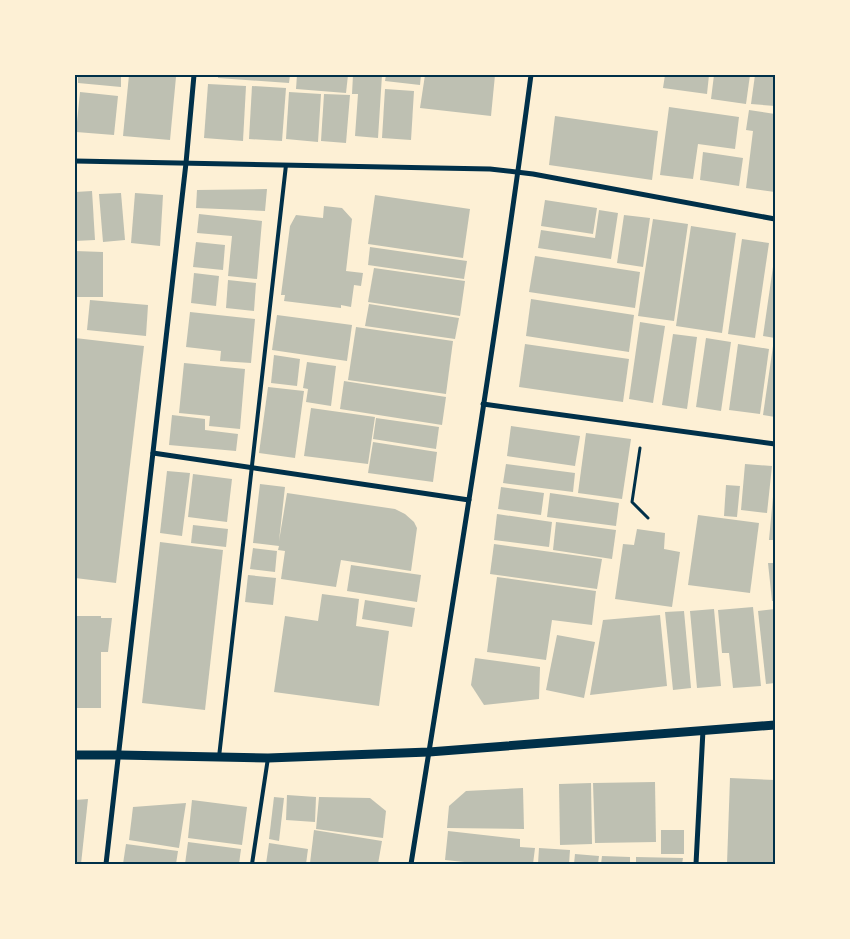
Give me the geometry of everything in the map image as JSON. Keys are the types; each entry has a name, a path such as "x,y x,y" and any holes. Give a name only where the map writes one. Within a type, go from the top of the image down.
{"street":[{"path":"106,864 186,163 194,75"},
{"path":"411,864 532,75"},
{"path":"75,162 490,169 533,174 775,219"},
{"path":"483,404 775,444"},
{"path":"153,453 468,500"},
{"path":"75,755 268,758 429,752 775,726"},
{"path":"696,864 703,730"}],"lane":[{"path":"219,757 286,165"},
{"path":"252,864 268,758"}],"path":[{"path":"643,425 632,502 648,518"}],"building":[{"path":"78,75 121,75 121,87 78,83"},
{"path":"129,75 176,77 170,140 123,136"},
{"path":"218,75 290,75 289,83 218,78"},
{"path":"297,75 348,75 346,93 296,89"},
{"path":"353,75 382,75 378,138 355,136 358,94 352,94"},
{"path":"386,75 421,75 420,85 385,81"},
{"path":"425,75 495,75 491,116 420,108"},
{"path":"665,75 709,75 707,94 663,88"},
{"path":"714,75 750,75 746,104 711,99"},
{"path":"755,75 775,75 775,106 751,104"},
{"path":"208,84 246,86 243,141 204,138"},
{"path":"252,86 286,88 282,141 249,139"},
{"path":"385,89 414,91 411,140 382,138"},
{"path":"80,92 118,96 114,135 76,132"},
{"path":"289,92 321,94 318,142 286,139"},
{"path":"324,94 350,95 346,143 321,141"},
{"path":"669,107 739,117 735,149 698,144 693,179 660,175"},
{"path":"749,110 775,114 775,192 746,188 753,131 746,130"},
{"path":"555,116 658,131 652,180 549,165"},
{"path":"703,152 743,158 739,186 700,180"},
{"path":"267,189 265,211 196,208 197,190"},
{"path":"92,191 95,240 75,241 75,192"},
{"path":"121,193 125,240 103,242 99,194"},
{"path":"135,193 163,195 160,246 131,243"},
{"path":"375,195 470,209 463,258 368,244"},
{"path":"545,200 597,208 593,234 541,226"},
{"path":"324,206 342,208 352,219 346,271 363,273 361,286 354,285 351,307 341,305 341,308 284,301 285,295 281,295 290,226 296,215 323,218"},
{"path":"599,210 618,213 611,259 538,248 541,230 595,238"},
{"path":"199,214 262,221 257,279 228,276 232,236 197,233"},
{"path":"624,215 650,218 643,267 617,263"},
{"path":"653,219 688,224 674,321 638,316"},
{"path":"691,226 736,233 722,333 676,326"},
{"path":"742,239 769,243 755,338 728,334"},
{"path":"196,242 225,245 223,270 193,267"},
{"path":"370,247 467,261 464,279 368,265"},
{"path":"75,251 103,252 103,297 75,297"},
{"path":"535,256 640,272 635,308 529,292"},
{"path":"775,260 775,338 763,336"},
{"path":"374,268 465,281 460,316 368,302"},
{"path":"194,273 219,276 216,306 191,303"},
{"path":"228,280 256,283 254,311 226,308"},
{"path":"531,299 634,315 629,352 526,336"},
{"path":"90,300 148,305 146,336 87,330"},
{"path":"369,304 459,318 455,339 365,326"},
{"path":"190,312 255,319 251,363 220,361 221,351 186,347"},
{"path":"277,315 352,325 347,361 272,350"},
{"path":"640,322 665,326 653,403 629,399"},
{"path":"356,327 453,341 446,394 348,380"},
{"path":"673,334 697,337 687,409 662,405"},
{"path":"75,338 144,346 116,583 75,578"},
{"path":"706,338 731,342 721,411 696,407"},
{"path":"525,344 629,359 623,402 519,387"},
{"path":"738,344 769,349 760,414 729,410"},
{"path":"773,346 775,347 775,417 763,415"},
{"path":"274,355 300,359 297,386 271,383"},
{"path":"307,362 336,366 331,406 306,402 308,389 303,388"},
{"path":"184,363 245,369 240,429 209,426 210,416 179,413"},
{"path":"344,381 446,397 442,425 340,409"},
{"path":"268,387 304,391 295,458 259,453"},
{"path":"311,408 375,417 368,464 304,456"},
{"path":"172,415 205,419 205,430 238,434 236,451 169,445"},
{"path":"376,418 439,427 436,449 373,439"},
{"path":"511,426 580,436 575,466 507,456"},
{"path":"586,433 631,439 622,499 578,493"},
{"path":"373,442 437,452 433,482 368,473"},
{"path":"506,464 575,473 573,492 503,483"},
{"path":"745,464 772,466 767,513 741,510"},
{"path":"167,471 190,473 182,536 160,533"},
{"path":"193,474 232,479 227,522 188,517"},
{"path":"260,484 285,487 279,541 287,493 395,509 405,514 414,522 417,528 411,571 341,560 336,587 281,579 285,551 278,550 279,546 253,543"},
{"path":"726,485 740,486 737,517 724,516"},
{"path":"774,486 775,540 769,540"},
{"path":"501,487 544,493 541,515 498,509"},
{"path":"550,493 619,503 616,526 547,517"},
{"path":"497,514 552,522 549,547 494,540"},
{"path":"698,515 759,523 750,593 688,585"},
{"path":"556,522 616,530 612,559 553,550"},
{"path":"193,525 228,529 226,547 191,543"},
{"path":"637,529 665,533 664,549 680,552 672,607 615,599 623,544 634,545"},
{"path":"160,542 223,550 205,710 142,703"},
{"path":"494,544 602,559 597,589 490,574"},
{"path":"253,548 277,551 275,572 250,569"},
{"path":"768,563 775,563 775,601 772,601"},
{"path":"351,565 421,575 417,602 347,591"},
{"path":"248,575 276,578 273,605 245,602"},
{"path":"497,577 596,591 592,625 552,620 546,660 487,652"},
{"path":"322,594 359,599 356,626 389,631 379,706 274,692 285,616 318,621"},
{"path":"365,600 415,608 412,627 362,619"},
{"path":"753,607 761,686 733,688 729,653 722,653 718,610"},
{"path":"714,609 721,686 697,688 690,611"},
{"path":"775,609 775,683 766,684 758,611"},
{"path":"684,611 691,688 673,690 665,612"},
{"path":"660,615 667,686 590,695 603,620"},
{"path":"75,616 112,618 108,652 101,652 101,708 75,708"},
{"path":"557,635 595,642 584,698 546,690"},
{"path":"475,658 540,667 539,699 484,705 471,685"},
{"path":"730,778 775,780 775,864 727,864"},
{"path":"655,782 656,842 595,843 593,783"},
{"path":"591,783 592,844 560,845 559,784"},
{"path":"523,788 524,829 447,828 449,806 466,791"},
{"path":"287,795 316,797 315,822 286,820"},
{"path":"274,797 284,798 279,841 269,839"},
{"path":"319,797 370,798 386,811 383,838 316,829"},
{"path":"88,799 81,864 75,864 75,800"},
{"path":"192,800 247,807 242,845 188,838"},
{"path":"186,803 179,848 129,840 133,807"},
{"path":"314,830 382,841 378,864 310,863"},
{"path":"661,830 684,830 684,854 661,854"},
{"path":"448,831 520,839 520,847 535,848 533,864 484,864 445,860"},
{"path":"188,842 241,849 239,864 185,864"},
{"path":"269,843 308,849 306,864 266,864"},
{"path":"126,844 178,851 176,864 123,864"},
{"path":"539,848 570,850 569,864 538,864"},
{"path":"575,854 599,856 598,864 574,864"},
{"path":"602,856 630,857 630,864 601,864"},
{"path":"636,857 683,858 682,864 636,864"}]}
